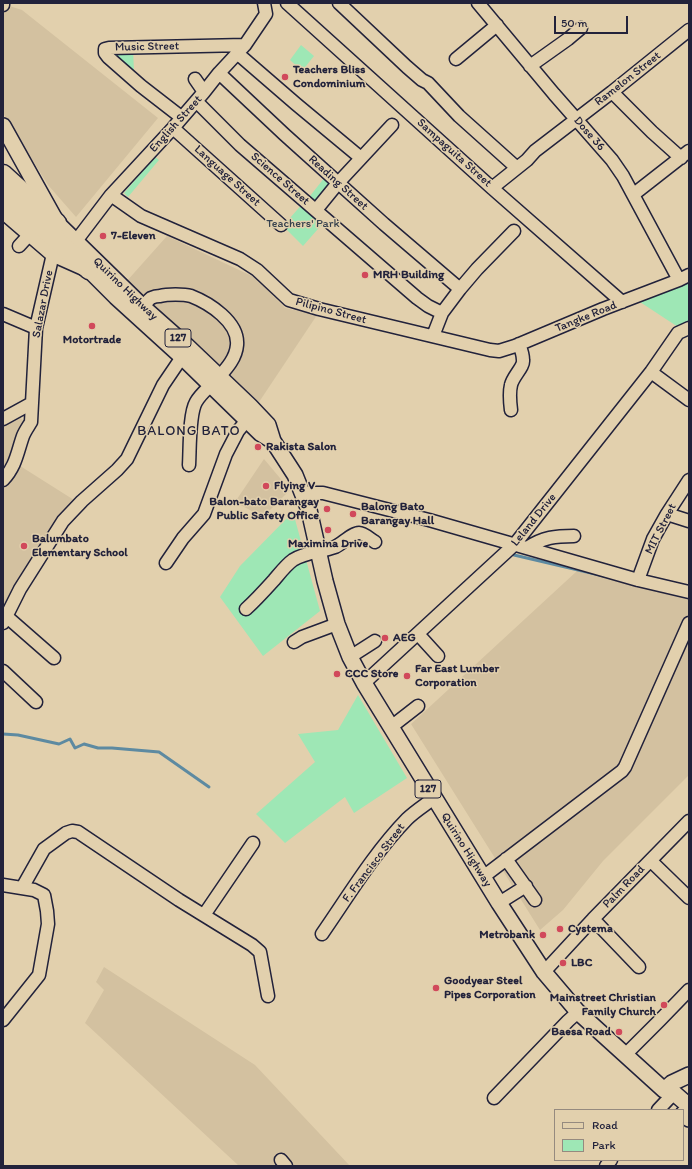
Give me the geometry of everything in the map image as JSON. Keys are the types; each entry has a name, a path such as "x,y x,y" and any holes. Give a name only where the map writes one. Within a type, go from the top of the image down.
{"highway":[{"path":"3,174 25,202 90,270"},
{"path":"3,190 25,202 57,223"}],"main road":[{"name":"Quirino Highway","path":"3,126 57,223 143,307 188,346 248,420 260,433 274,441"},
{"name":"Quirino Highway","path":"3,211 53,254 90,270 116,297 182,356 250,406 268,426 274,441 295,475 309,510 325,581 337,624 350,657 364,683 499,903 544,972 578,1012 676,1103"},
{"path":"676,1103 672,1083 689,1075"}],"street":[{"name":"English Street","path":"76,241 111,195 173,128 241,49 266,14 264,3"},
{"name":"Sampaguita Street","path":"287,3 492,188 622,302"},
{"path":"339,3 407,67 422,80 428,83 459,116 518,168"},
{"name":"Dose 36","path":"478,3 530,66 612,160 684,278"},
{"path":"456,59 497,25"},
{"path":"530,66 582,28"},
{"name":"Ramelon Street","path":"492,188 518,168 536,151 689,30"},
{"name":"Music Street","path":"181,117 141,86 108,57 105,53 106,49 241,49"},
{"path":"241,49 296,104 361,158"},
{"name":"Reading Street","path":"219,74 338,183 460,289"},
{"path":"195,79 204,92"},
{"path":"612,92 652,132 685,154 634,194"},
{"name":"Science Street","path":"196,101 240,144 343,235 417,298 428,306 442,313"},
{"path":"316,210 338,183 392,125"},
{"name":"Language Street","path":"173,128 281,225"},
{"name":"Pilipino Street","path":"111,195 141,216 240,259 257,270 289,300 481,348"},
{"path":"433,336 442,313 460,289 514,231"},
{"path":"19,246 30,234"},
{"name":"Salazar Drive","path":"3,480 12,469 24,434 31,422 36,328 53,254"},
{"name":"Tangke Road","path":"481,348 499,351 684,278"},
{"path":"143,307 151,298 165,294 189,296 211,306 225,318 236,334 237,344 235,354 229,365 199,398 194,408 192,416 189,465"},
{"path":"3,314 36,328"},
{"name":"Leland Drive","path":"364,683 514,544 683,330"},
{"path":"511,410 510,385 524,360 519,344"},
{"path":"54,658 4,619 20,589 63,521 127,459 163,385 182,356"},
{"path":"651,372 689,400"},
{"path":"3,418 32,403"},
{"path":"166,563 183,538 204,514 226,454 238,431 248,420"},
{"name":"MIT Street","path":"638,580 653,539 689,480"},
{"path":"302,493 323,493 429,520 638,580 689,592"},
{"path":"667,514 689,521"},
{"path":"246,609 293,560 303,555 318,552 342,543 359,533 375,542"},
{"path":"527,548 542,539 552,536 574,536"},
{"path":"483,877 622,772 689,623"},
{"path":"294,642 302,637 337,624"},
{"path":"418,634 438,656"},
{"path":"350,657 375,641"},
{"path":"5,678 36,702"},
{"path":"391,727 418,706"},
{"name":"F. Francisco Street","path":"322,934 390,838 408,818 434,798"},
{"name":"Palm Road","path":"544,972 593,919 689,821"},
{"path":"22,888 44,849 66,833 72,831 78,832 179,900 252,945 260,952 268,996"},
{"path":"204,915 253,843"},
{"path":"506,859 535,900"},
{"path":"651,861 689,898"},
{"path":"3,885 34,890 44,895 48,924 39,975 3,1020"},
{"path":"499,903 526,886"},
{"path":"593,919 639,967"},
{"path":"625,1055 689,990"},
{"path":"494,1098 578,1012"}],"shaded area":[{"path":"3,4 22,10 158,118 76,217 48,185 3,113"},
{"path":"167,236 256,278 285,308 317,315 259,402 126,282"},
{"name":"Balumbato Elementary School","path":"16,414 23,420 17,464 74,500 15,592 3,614 3,423"},
{"path":"264,459 290,490 263,517 235,502"},
{"path":"577,571 689,600 689,775 603,861 563,910 540,930 411,724"},
{"path":"104,967 255,1065 350,1166 239,1166 85,1023 104,990 96,982"}],"green space":[{"path":"301,45 314,56 302,71 290,60"},
{"path":"133,48 134,72 106,50"},
{"path":"155,157 159,160 128,197 124,193"},
{"path":"325,177 332,182 316,201 310,196"},
{"name":"Teachers' Park","path":"304,202 325,221 303,246 283,226"},
{"path":"689,279 689,333 640,302"},
{"path":"293,512 320,611 263,656 220,597 240,566"},
{"path":"358,695 407,778 354,813 345,797 285,843 256,814 315,762 298,734 338,730"}],"waterway":[{"path":"514,555 608,577"},
{"path":"3,734 18,735 59,744 70,739 75,748 84,744 98,748 159,752 209,787"}],"place":[{"name":"Teachers Bliss Condominium","path":"285,77"},
{"name":"7-Eleven","path":"103,236"},
{"name":"MRH Building","path":"365,275"},
{"name":"Motortrade","path":"92,326"},
{"name":"Rakista Salon","path":"258,447"},
{"name":"Flying V","path":"266,486"},
{"name":"Balon-bato Barangay Public Safety Office","path":"327,509"},
{"name":"Balong Bato Barangay Hall","path":"353,514"},
{"name":"Maximina Drive","path":"328,530"},
{"name":"Balumbato Elementary School","path":"24,546"},
{"name":"AEG","path":"385,638"},
{"name":"CCC Store","path":"337,674"},
{"name":"Far East Lumber Corporation","path":"407,676"},
{"name":"Cystema","path":"560,929"},
{"name":"Metrobank","path":"543,935"},
{"name":"LBC","path":"563,963"},
{"name":"Goodyear Steel Pipes Corporation","path":"436,988"},
{"name":"Mainstreet Christian Family Church","path":"664,1005"},
{"name":"Baesa Road","path":"619,1032"}],"district":[{"name":"BALONG BATO","path":"189,431"}]}
